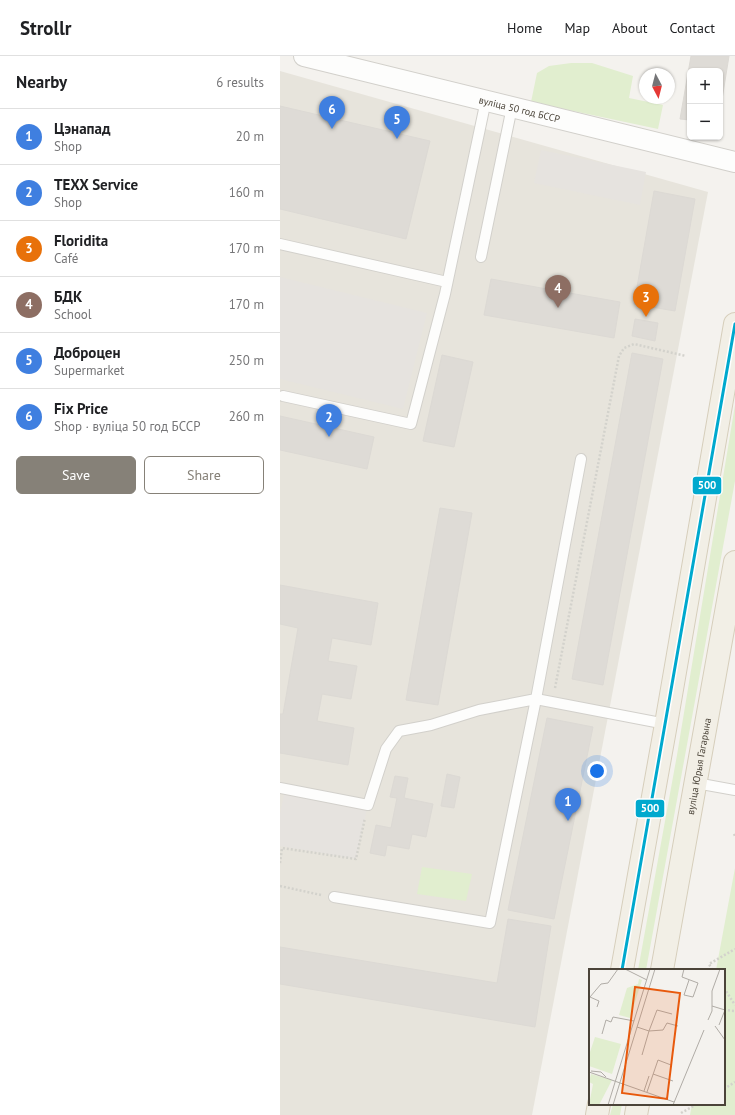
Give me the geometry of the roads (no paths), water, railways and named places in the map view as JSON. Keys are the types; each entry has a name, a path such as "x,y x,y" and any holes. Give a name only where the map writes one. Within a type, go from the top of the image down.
{"main road":[{"path":"622,969 735,324"},
{"name":"вуліца Юрыя Гагарына","path":"662,969 735,562"},
{"path":"597,1115 599,1105"},
{"path":"636,1115 638,1105"}],"street":[{"name":"вуліца 50 год БССР","path":"304,56 345,61 512,107 735,162"}],"lane":[{"path":"283,396 411,424 447,282 486,100"},
{"path":"481,257 512,107"},
{"path":"280,244 447,282"},
{"path":"334,897 490,923 536,699 581,458"},
{"path":"280,788 368,805 386,749 399,731 431,725 479,710 536,699 666,724"},
{"path":"696,783 735,790"}],"place":[{"name":"Fix Price","path":"332,129"},
{"name":"Доброцен","path":"397,139"},
{"name":"БДК","path":"558,308"},
{"name":"Floridita","path":"646,317"},
{"name":"TEXX Service","path":"329,437"},
{"name":"Цэнапад","path":"568,821"}]}
